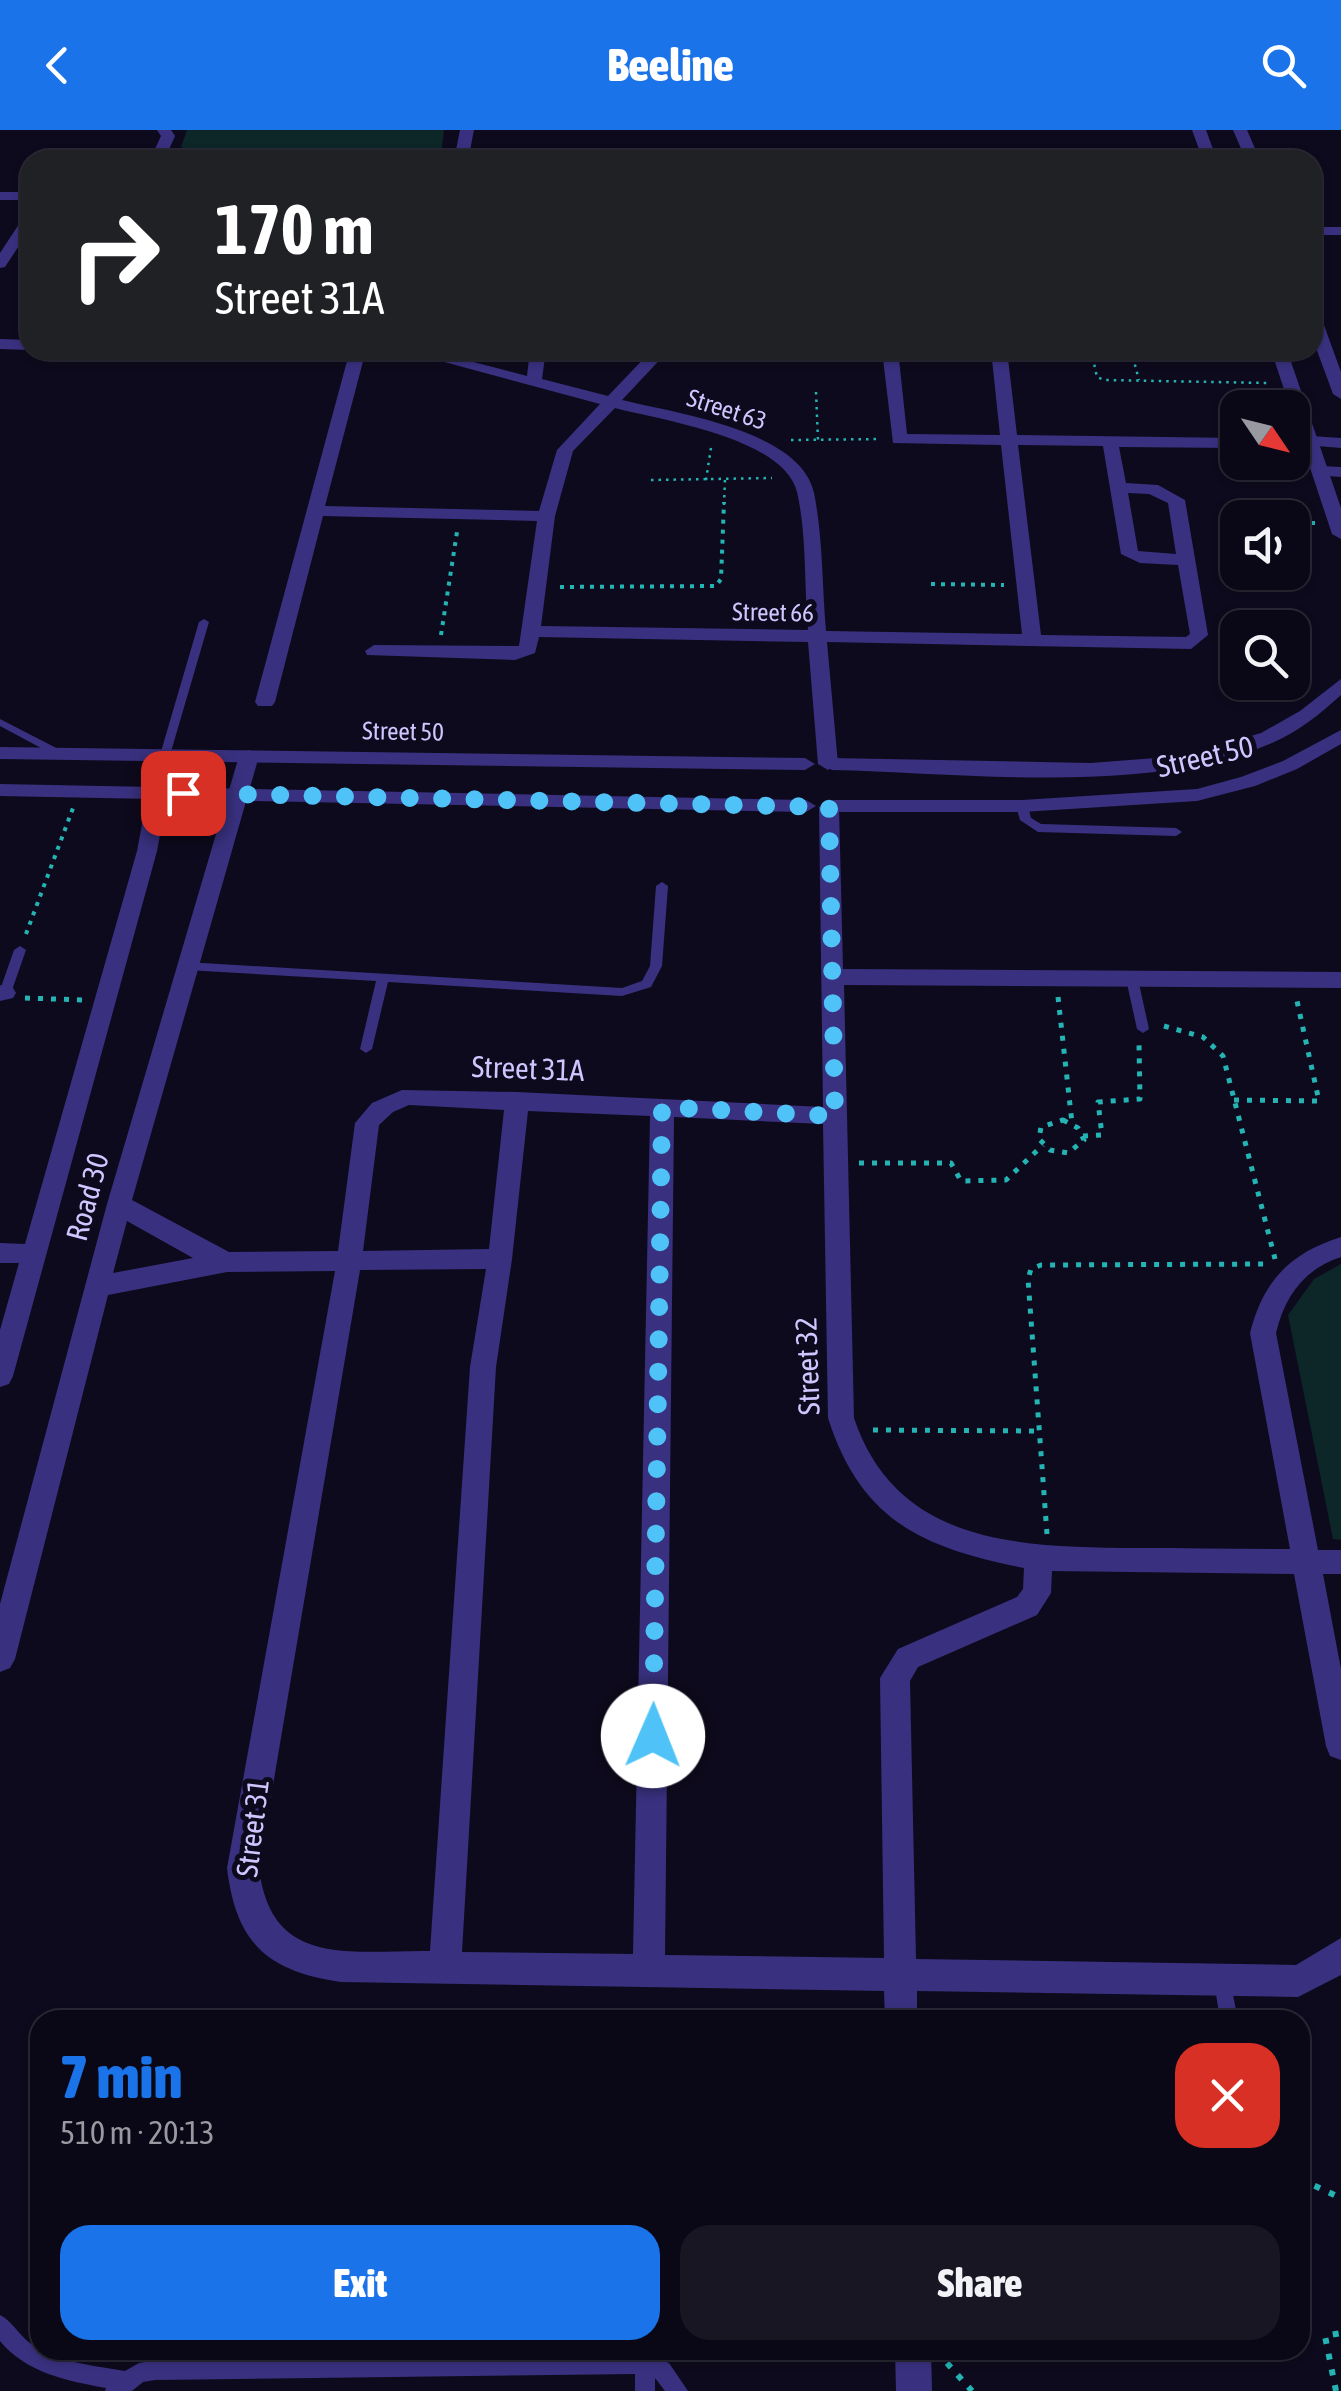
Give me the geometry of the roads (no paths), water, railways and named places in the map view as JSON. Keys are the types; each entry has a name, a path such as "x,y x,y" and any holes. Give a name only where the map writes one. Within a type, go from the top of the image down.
{"street":[{"path":"0,264 20,233"},
{"path":"1322,342 1341,394"},
{"path":"264,702 355,360"},
{"name":"Street 63","path":"456,360 714,428 752,441 788,464 804,490 818,638"},
{"path":"534,381 537,360"},
{"path":"374,651 520,654 529,647 546,516 565,450 651,360"},
{"path":"891,360 898,439 1220,443"},
{"path":"1000,360 1032,642"},
{"path":"1283,360 1291,390"},
{"path":"1110,441 1118,488 1130,554 1186,560 1176,500 1152,488 1118,488"},
{"path":"1341,443 1310,442 1341,534"},
{"path":"1321,472 1341,472"},
{"path":"314,511 546,516"},
{"name":"Street 66","path":"531,631 1186,644 1198,635 1186,560"},
{"path":"805,764 789,772 783,784 789,797 823,806 850,798 855,785 848,773 830,764 818,638"},
{"name":"Street 50","path":"0,753 1077,770 1195,760 1250,746 1296,725 1341,686"},
{"name":"Street 50","path":"0,790 823,806 1022,806 1197,795 1276,771 1341,736"},
{"name":"Road 30","path":"0,1376 148,851 155,793 165,755"},
{"name":"Road 30","path":"0,1658 119,1204 248,756"},
{"name":"Street 32","path":"823,806 832,977 844,1430 850,1454 876,1492 902,1512 965,1542 1044,1560 1341,1562"},
{"path":"832,977 1341,980"},
{"name":"Street 31A","path":"349,1262 367,1123 383,1105 409,1097 835,1116"},
{"path":"445,1968 482,1367 500,1259 517,1100"},
{"path":"649,1972 662,1107"},
{"path":"119,1204 227,1262"},
{"path":"1341,1247 1308,1260 1292,1272 1268,1308 1263,1333 1341,1746"},
{"path":"0,1253 36,1254"},
{"path":"96,1288 154,1273 227,1262 500,1259"},
{"name":"Street 31","path":"349,1262 243,1868 245,1900 258,1927 279,1949 308,1963 445,1968 1298,1981 1326,1967 1341,1954"},
{"path":"901,2010 895,1678 908,1658 1027,1606 1037,1593 1044,1560"},
{"path":"913,2360 914,2391"}],"lane":[{"path":"165,755 204,622"},
{"path":"0,722 60,754"},
{"path":"1022,806 1026,820 1038,828 1176,832"},
{"path":"186,966 622,992 647,984 656,966 662,886"},
{"path":"2,993 20,950"},
{"path":"366,1049 383,978"},
{"path":"1132,979 1143,1029"},
{"path":"1222,1979 1227,2010"},
{"path":"0,2325 10,2342 30,2355"},
{"path":"37,2360 120,2386 155,2370 645,2364 662,2370 678,2391"},
{"path":"645,2364 645,2391"}]}
